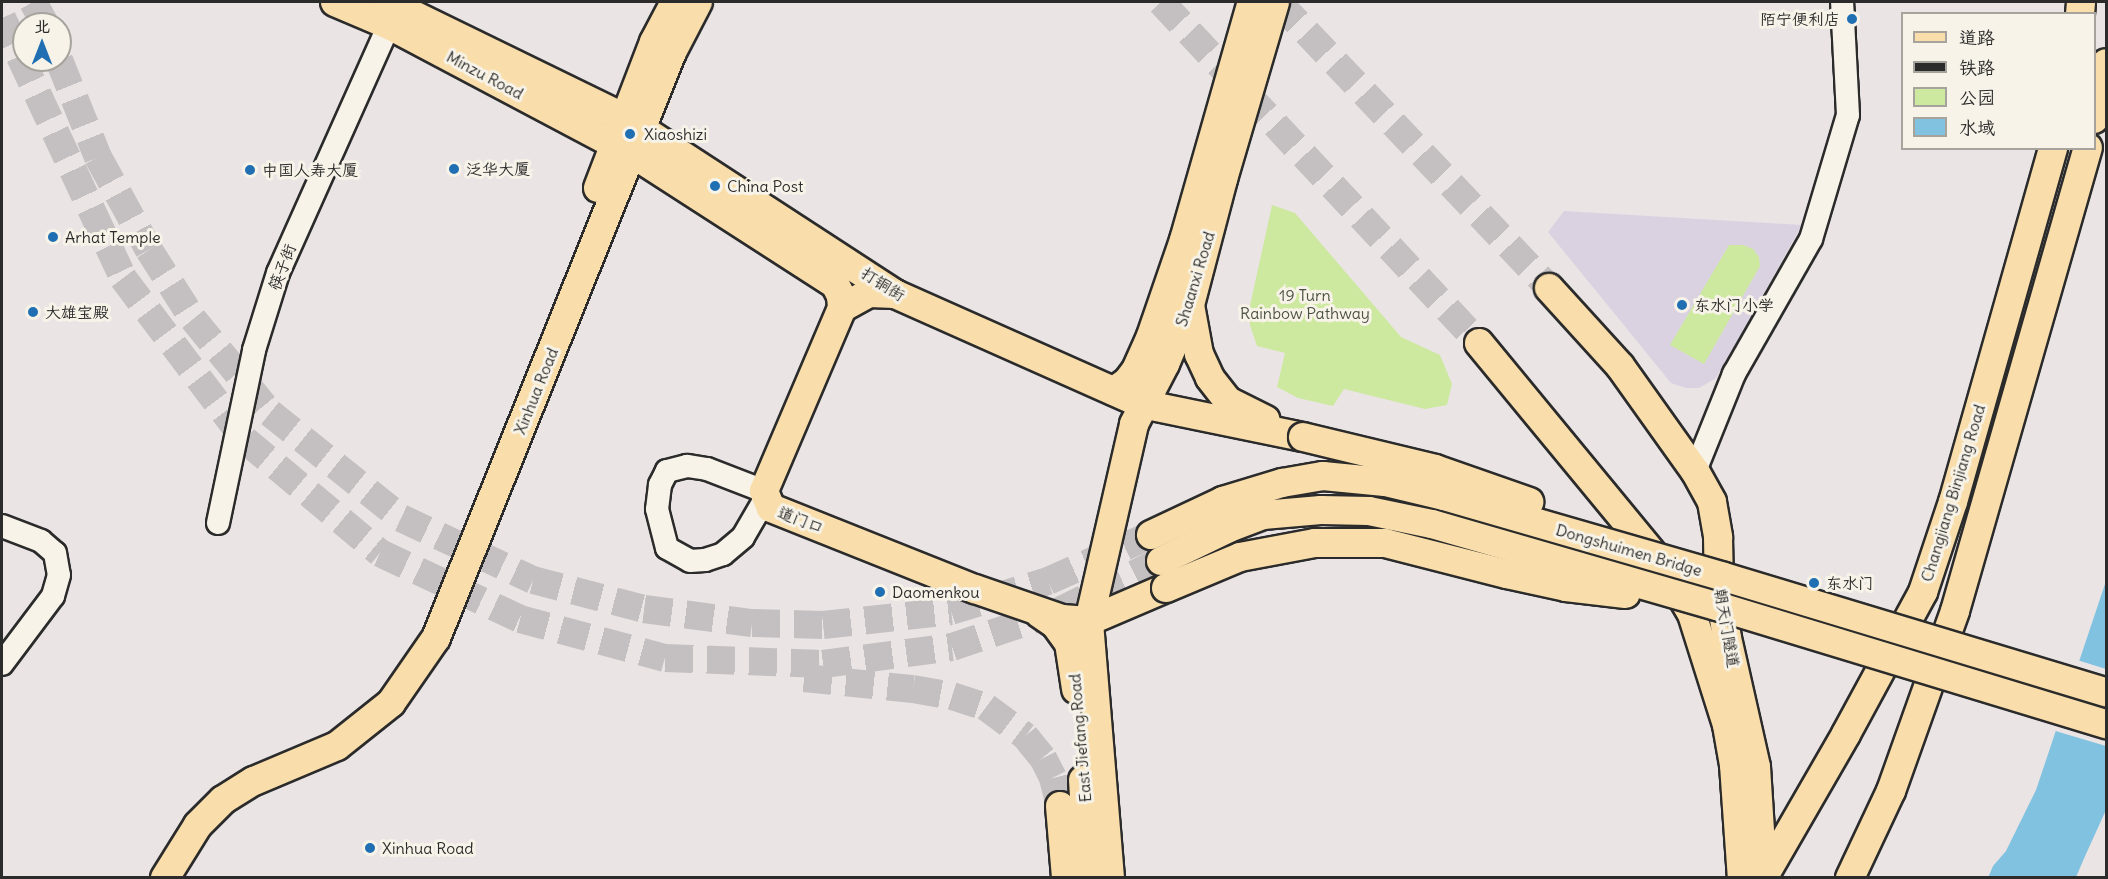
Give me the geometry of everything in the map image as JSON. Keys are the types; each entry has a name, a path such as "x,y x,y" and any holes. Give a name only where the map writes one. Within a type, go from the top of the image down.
{"main road":[{"name":"Minzu Road","path":"334,2 388,13 629,136"},
{"name":"Xinhua Road","path":"165,878 198,825 223,800 254,782 337,746 391,703 436,638 629,136 654,42 675,2"},
{"name":"Xinhua Road","path":"146,878 186,816 216,786 255,764 322,733 378,690 418,630 629,136 698,2"},
{"name":"Shaanxi Road","path":"1114,391 1127,382 1136,370 1151,336 1184,240 1252,2"},
{"name":"Shaanxi Road","path":"1089,621 1134,424 1142,404 1165,364 1190,306 1223,179 1275,2"},
{"path":"2096,110 2106,63"},
{"name":"打铜街","path":"629,136 895,294 1142,404 1232,413"},
{"name":"打铜街","path":"629,136 836,284 841,296 842,308"},
{"name":"Changjiang Binjiang Road","path":"1763,878 1846,734 1923,592 1953,502 2052,150"},
{"name":"Changjiang Binjiang Road","path":"1850,878 1891,791 1955,611 2087,150"},
{"name":"朝天门隧道","path":"1549,288 1620,366 1695,471 1712,502 1718,537 1719,587 1715,642 1734,765 1742,878"},
{"path":"842,308 869,293 895,294"},
{"path":"1190,306 1199,354 1210,378 1232,413 1304,437 1435,469 1546,508 1724,577"},
{"name":"道门口","path":"842,308 765,495 771,508 1038,612 1062,619 1089,621"},
{"name":"朝天门隧道","path":"1479,343 1666,570 1692,614 1715,642 1756,767 1763,878"},
{"name":"Dongshuimen Bridge","path":"1151,535 1223,501 1282,483 1323,476 1385,482 1444,496 1724,577 2106,692"},
{"name":"Dongshuimen Bridge","path":"1164,575 1229,528 1263,515 1321,510 1370,511 1432,524 1717,606 2106,724"},
{"path":"1089,621 1164,575 1240,557 1315,543 1385,543 1566,587 1717,606"},
{"name":"East Jiefang Road","path":"1038,612 1063,633 1073,654 1089,878"},
{"name":"East Jiefang Road","path":"1089,621 1110,878"},
{"path":"1060,806 1066,878"}],"street":[{"path":"1695,471 1734,374 1811,239 1848,115 1847,4"},
{"name":"筷子街","path":"218,523 254,350 278,273 388,13"},
{"path":"687,466 707,469 765,495 743,537 723,554 690,561 668,548 657,509 660,485 668,471 687,466"},
{"path":"2,526 41,541 54,553 59,575 53,596 2,664"}],"shaded area":[{"name":"东水门小学","path":"1564,211 1802,225 1716,378 1699,388 1686,388 1671,383 1548,232"}],"green space":[{"name":"19 Turn Rainbow Pathway","path":"1272,205 1295,213 1401,337 1440,355 1452,384 1447,405 1425,409 1344,389 1333,406 1298,398 1277,387 1285,353 1257,346 1250,325 1249,310"},
{"path":"1729,245 1743,245 1753,249 1759,257 1760,266 1704,364 1670,345"}],"water":[{"path":"2106,581 2106,877 1988,878 1993,866 2006,851 2036,790"}],"pier":[{"path":"2077,660 2106,669 2106,746 2052,730"},
{"path":"2106,810 2106,877 2076,877 2086,854"}],"tunnel":[{"path":"33,2 38,12"},
{"path":"1161,2 1479,343"},
{"path":"1278,2 1549,288"},
{"path":"2,18 123,278 245,440 380,553 520,619 665,658 823,664 952,647 1059,611 1161,561"},
{"path":"64,72 98,157 149,250 193,319 270,413 401,518 533,580 644,609 752,623 823,625 951,611 1048,581 1151,535"},
{"path":"804,678 913,689 952,696 986,707 1025,736 1043,758 1053,778 1060,806"}],"railway":[{"path":"1750,593 2106,700"},
{"path":"1745,610 2106,719"}],"place":[{"name":"陌宁便利店","path":"1852,19"},
{"name":"Xiaoshizi","path":"630,134"},
{"name":"泛华大厦","path":"454,169"},
{"name":"中国人寿大厦","path":"250,170"},
{"name":"China Post","path":"715,186"},
{"name":"Arhat Temple","path":"53,237"},
{"name":"东水门小学","path":"1682,305"},
{"name":"大雄宝殿","path":"33,312"},
{"name":"东水门","path":"1814,583"},
{"name":"Daomenkou","path":"880,592"},
{"name":"Xinhua Road","path":"370,848"}]}
